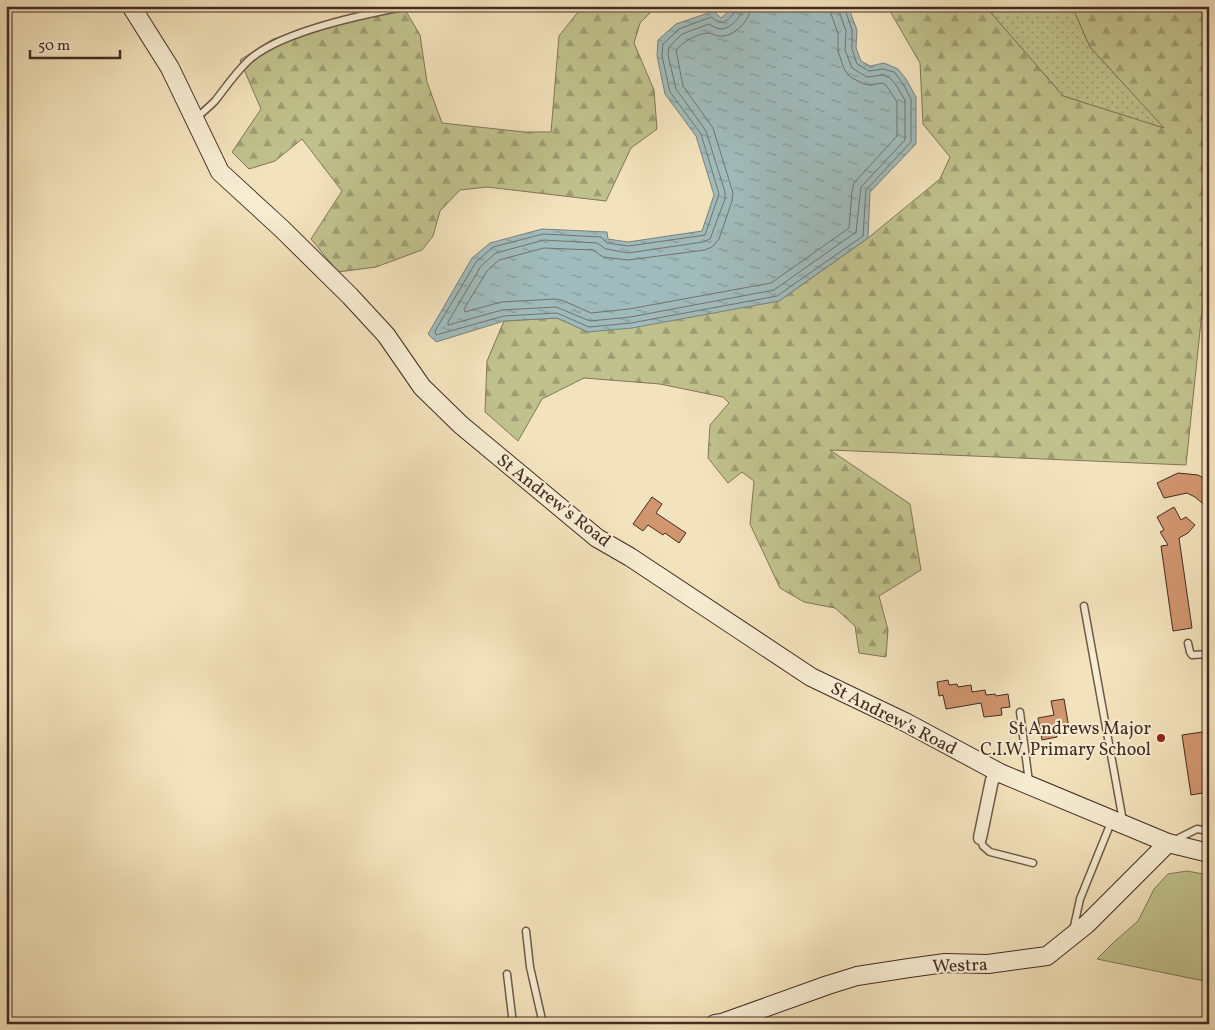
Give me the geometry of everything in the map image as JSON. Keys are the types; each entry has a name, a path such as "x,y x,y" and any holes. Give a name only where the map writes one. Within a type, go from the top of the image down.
{"street":[{"name":"St Andrew's Road","path":"132,6 170,68 220,172 281,228 350,296 386,335 422,387 461,425 597,538 630,557 811,677 905,722 1000,773 1168,843 1209,853"},
{"path":"980,838 992,780 1000,773"},
{"name":"Westra","path":"714,1024 722,1023 857,976 945,964 988,964 1047,956 1072,937 1168,843"}],"lane":[{"path":"194,120 214,102 250,59 263,50 292,36 310,30 408,6"},
{"path":"1072,937 1080,899 1118,821 1084,606"},
{"path":"1188,643 1192,655 1209,654"},
{"path":"1020,712 1030,785"},
{"path":"1168,843 1197,829 1209,831"},
{"path":"980,838 983,846 990,852 1033,863"},
{"path":"526,931 530,967 543,1024"},
{"path":"507,974 513,1024"}],"green space":[{"path":"579,6 657,6 640,23 634,43 654,90 657,129 631,148 606,201 487,187 460,190 440,211 433,236 422,250 376,267 338,272 311,239 342,191 302,139 275,161 249,169 232,152 261,109 240,60 273,39 339,20 404,8 420,35 427,82 442,123 524,132 551,132 559,36 578,12"},
{"path":"887,6 985,6 1063,96 1164,128 1090,47 1072,6 1209,6 1209,245 1186,465 830,450 910,504 921,570 879,596 888,630 886,657 859,653 855,626 835,608 804,602 780,588 750,524 754,481 742,472 728,483 708,458 710,425 729,403 723,397 660,384 584,378 542,399 518,441 485,412 487,361 504,321 557,318 588,332 779,301 868,238 940,179 950,157 923,124 920,63"},
{"path":"985,6 1072,6 1090,47 1166,129 1063,96"},
{"path":"1187,871 1209,875 1209,982 1097,959 1138,921 1154,889 1168,874"}],"water":[{"path":"735,6 848,6 857,30 856,48 861,61 870,66 884,63 898,69 906,79 916,97 916,144 870,192 868,238 779,301 632,328 588,332 557,318 504,321 436,342 428,334 472,258 490,243 542,229 607,232 608,239 628,242 702,231 714,195 696,136 665,94 657,56 658,40 676,24 714,11 721,18"}],"building":[{"path":"1178,473 1198,475 1209,481 1209,509 1187,493 1164,498 1157,483"},
{"path":"652,497 662,504 656,513 686,533 679,543 665,533 663,535 648,525 643,531 633,524"},
{"path":"1174,507 1181,520 1186,517 1195,525 1188,533 1179,538 1192,628 1173,631 1161,546 1168,545 1160,532 1164,530 1157,517"},
{"path":"948,680 949,685 957,684 958,687 971,685 972,692 985,690 986,695 1008,694 1010,707 1001,708 1002,715 984,717 981,703 946,709 943,695 939,696 937,682"},
{"path":"1064,699 1069,728 1056,731 1057,737 1042,740 1038,718 1054,715 1051,701"},
{"name":"St Andrews Major C.I.W. Primary School","path":"1209,731 1209,792 1191,795 1182,735"}],"place":[{"name":"St Andrews Major C.I.W. Primary School","path":"1161,738"}]}
